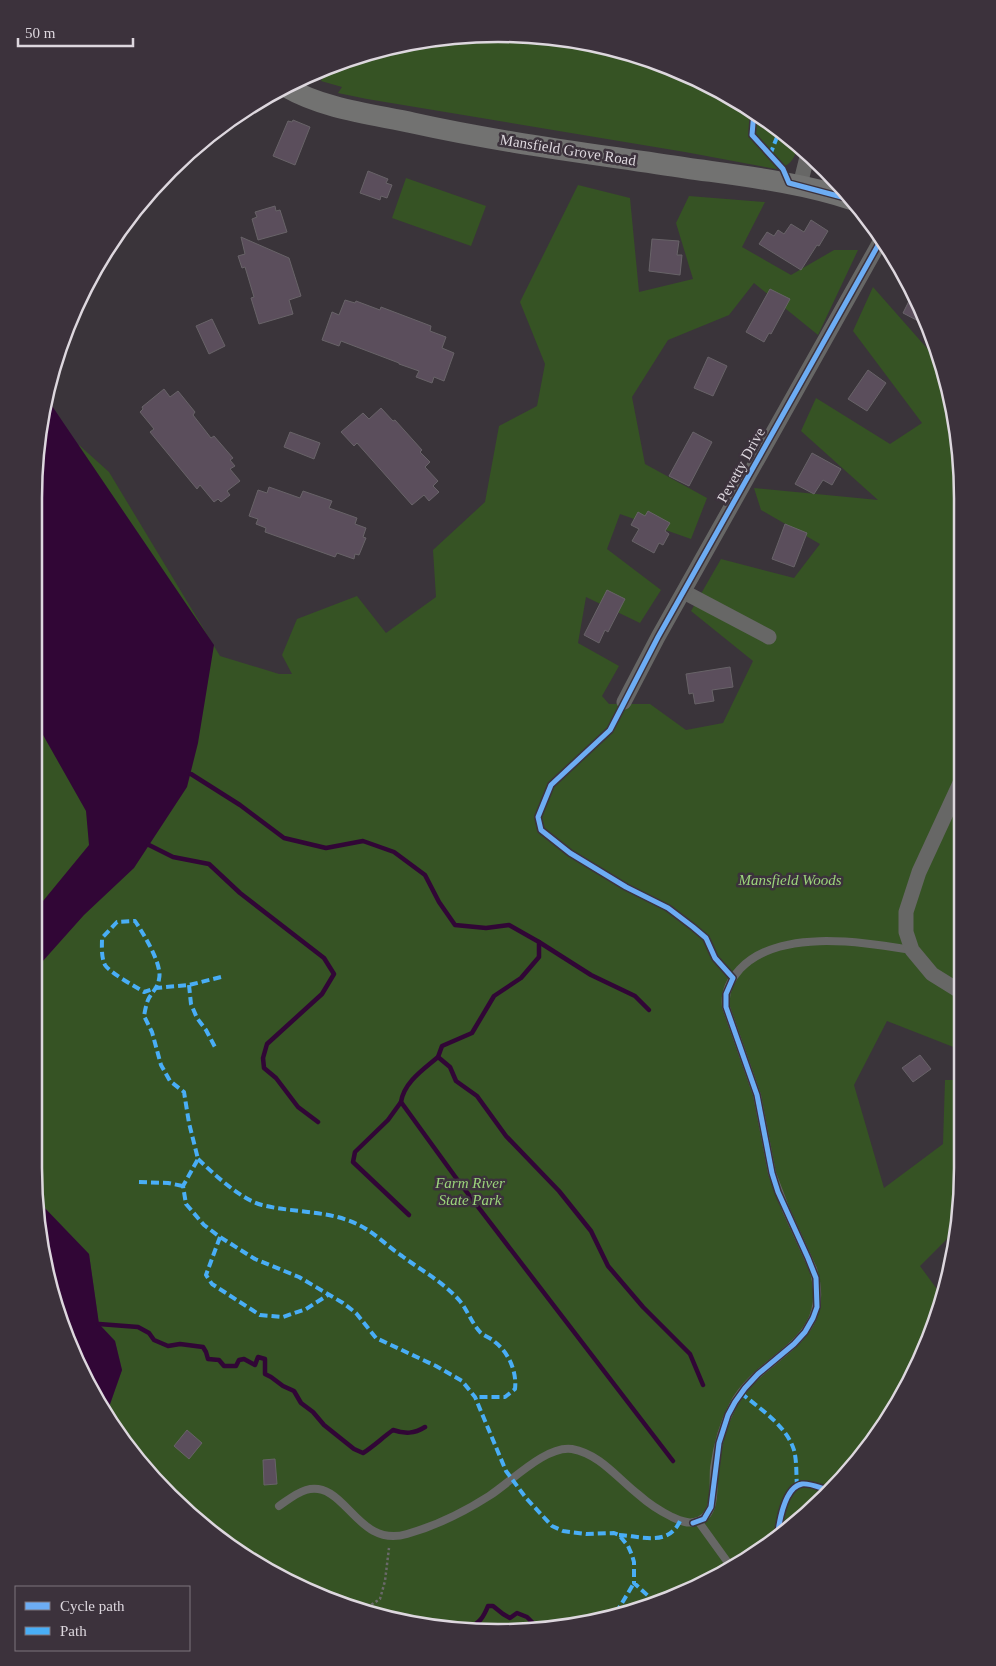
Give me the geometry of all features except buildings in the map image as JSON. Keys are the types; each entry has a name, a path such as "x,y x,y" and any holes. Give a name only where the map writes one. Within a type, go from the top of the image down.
{"street":[{"name":"Mansfield Grove Road","path":"293,91 336,106 442,130 800,185 838,196"},
{"path":"800,185 806,163"},
{"name":"Pevetty Drive","path":"624,702 878,246"},
{"path":"684,592 769,637"},
{"path":"954,796 918,872 906,912 906,932 912,950 932,974 954,988"}],"lane":[{"path":"279,1506 306,1490 322,1489 332,1493 366,1527 382,1535 409,1534 443,1520 487,1497 551,1452 565,1448 590,1455 598,1460 653,1506 680,1521 695,1522 704,1518 711,1507 714,1468 719,1444 734,1402 758,1374 794,1344 805,1332 817,1307 816,1278 778,1192 772,1173 757,1095 726,1007 726,994 732,978 750,959 793,944 846,940 912,950"},
{"path":"695,1522 728,1561"}],"path":[{"path":"371,1605 380,1599 385,1581 391,1536"}],"green space":[{"path":"498,42 557,46 616,58 672,77 699,89 751,119 795,153 788,164 776,169 367,99 338,93 342,87 321,81 324,77 380,58 439,46"},
{"path":"406,178 486,206 471,246 392,218"},
{"name":"Farm River State Park","path":"578,185 630,198 639,292 693,279 676,223 689,196 765,202 742,247 791,275 834,250 858,250 818,335 754,283 729,315 668,340 632,397 645,464 707,498 691,539 620,514 607,549 661,590 640,623 586,597 578,643 619,666 602,696 609,704 650,704 686,730 723,723 753,661 691,611 721,559 794,578 820,544 761,510 754,488 878,500 801,431 816,398 890,444 922,423 853,331 873,287 928,350 945,409 953,468 954,1047 887,1021 854,1085 884,1188 943,1144 945,1080 954,1080 954,1168 948,1238 920,1266 937,1289 919,1342 907,1369 877,1421 820,1490 751,1547 699,1577 672,1589 616,1608 587,1615 528,1623 498,1624 439,1620 380,1608 324,1589 270,1562 245,1547 221,1529 176,1490 137,1445 110,1405 122,1370 115,1341 99,1324 89,1254 44,1207 43,1198 42,498 43,464 79,445 109,472 220,656 279,674 292,674 282,655 297,619 357,596 386,633 436,597 433,550 485,502 499,426 537,406 545,364 520,302"}],"shaded area":[{"path":"52,406 214,645 198,743 187,787 134,868 84,915 42,962 42,902 89,845 86,811 42,733 42,498 46,439"},
{"path":"44,1207 89,1254 99,1324 115,1341 122,1370 110,1405 89,1369 67,1314 51,1257"}],"waterway":[{"path":"191,774 240,805 284,838 326,848 363,841 394,852 425,875 439,902 455,925 486,928 509,925 539,942 539,957 521,978 494,996 472,1033 442,1046 438,1057 450,1067 456,1081 477,1096 506,1136 559,1191 591,1231 608,1266 643,1307 690,1354 703,1385"},
{"path":"149,845 173,857 209,864 240,893 324,958 334,974 322,994 267,1044 263,1058 264,1068 276,1078 298,1107 318,1122"},
{"path":"539,942 591,975 635,996 649,1010"},
{"path":"438,1057 410,1082 401,1102 459,1182 673,1461"},
{"path":"401,1102 388,1120 355,1152 353,1162 409,1215"},
{"path":"99,1324 138,1327 149,1333 154,1340 168,1346 180,1344 203,1347 208,1359 219,1360 224,1366 236,1366 239,1360 244,1359 255,1365 258,1357 265,1359 265,1374 294,1391 301,1403 313,1412 324,1425 354,1449 363,1453 393,1430 409,1433 425,1427"},
{"path":"476,1623 481,1620 488,1606 493,1606 510,1618 517,1613 527,1617 533,1623"}],"marked path":[{"path":"770,155 777,138"},
{"path":"135,921 143,933 152,949 158,966 159,973 156,988 144,992 117,976 105,965 102,955 102,938 117,922 135,921"},
{"path":"156,988 189,985 221,977"},
{"path":"189,985 191,1004 197,1018 216,1049"},
{"path":"156,988 148,1000 144,1016 152,1032 161,1065 170,1081 184,1092 198,1159 183,1186 186,1204 204,1225 220,1237 255,1259 299,1277 343,1303 356,1313 376,1338 436,1366 462,1381 475,1397 506,1471 526,1498 552,1526 563,1531 586,1534 614,1533 619,1535 628,1546 632,1555 634,1583 649,1597"},
{"path":"198,1159 228,1185 254,1202 274,1208 324,1214 359,1225 446,1287 462,1304 480,1332 500,1346 508,1357 515,1376 515,1389 505,1397 475,1397"},
{"path":"139,1182 168,1183 183,1186"},
{"path":"220,1237 206,1275 212,1284 260,1315 283,1317 306,1309 328,1295"},
{"path":"741,1393 772,1418 790,1441 795,1454 797,1486"},
{"path":"619,1535 645,1538 661,1537 675,1529 680,1521"},
{"path":"620,1607 634,1583"}],"cycle path":[{"path":"753,121 752,135 783,169 789,183 838,196"},
{"path":"693,1523 704,1519 711,1507 719,1443 728,1415 745,1388 805,1332 817,1307 816,1278 778,1192 772,1173 757,1095 726,1007 726,994 733,978 715,958 706,938 693,927 668,908 626,887 570,853 541,830 538,817 551,785 610,730 658,637 878,246"},
{"path":"779,1526 787,1498 796,1487 802,1484 822,1488"}],"park label":[{"name":"Mansfield Woods","path":"790,880"}]}
